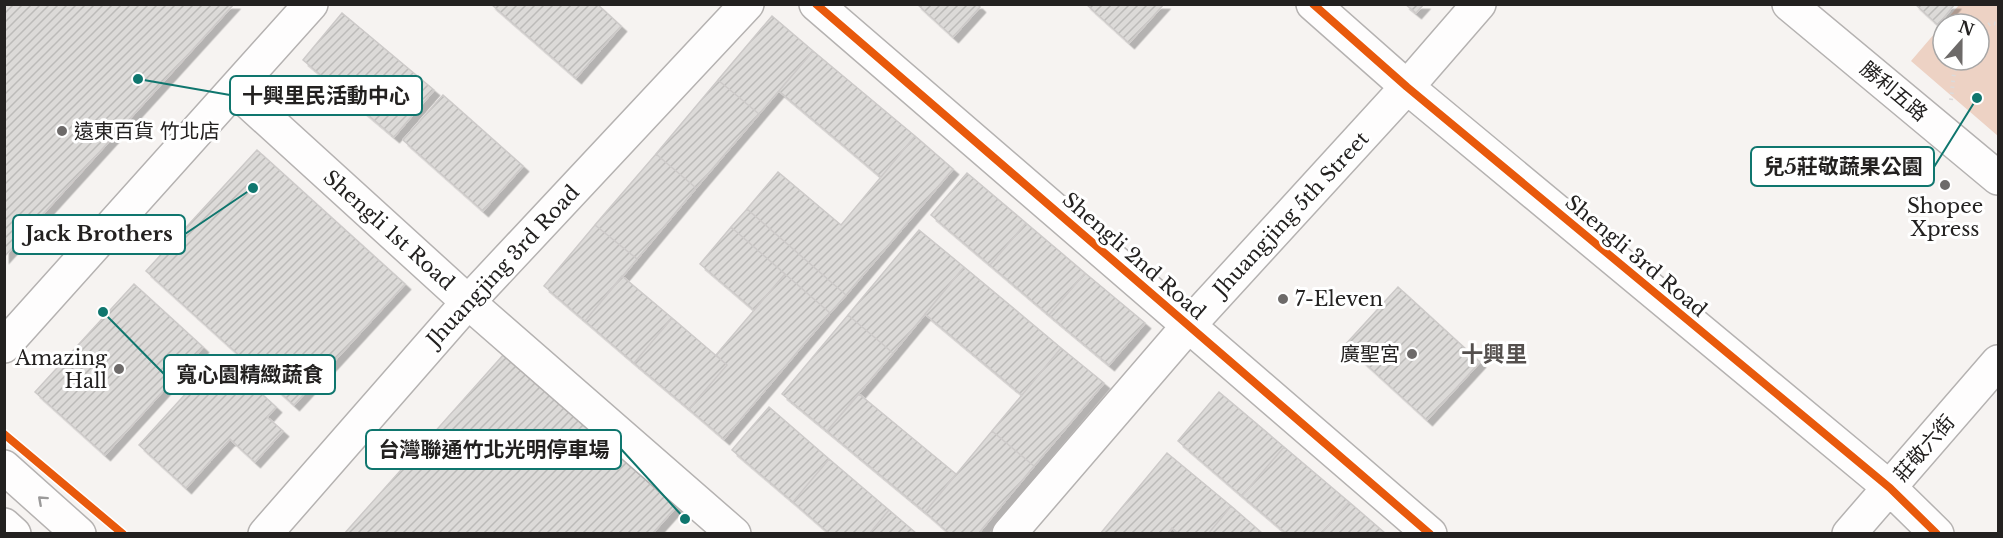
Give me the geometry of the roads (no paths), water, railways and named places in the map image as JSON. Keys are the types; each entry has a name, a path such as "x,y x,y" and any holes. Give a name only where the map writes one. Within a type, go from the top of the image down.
{"street":[{"path":"4,346 312,4"},
{"name":"Jhuangjing 3rd Road","path":"265,534 468,302 747,4"},
{"name":"Shengli 2nd Road","path":"816,4 1430,534"},
{"name":"Shengli 3rd Road","path":"1313,4 1407,87 1890,488 1938,534"},
{"name":"Jhuangjing 5th Street","path":"1009,534 1190,325 1407,87 1479,4"},
{"name":"勝利五路","path":"1789,4 1998,178"},
{"name":"Shengli 1st Road","path":"235,90 468,302 734,534"},
{"name":"莊敬六街","path":"1849,534 1998,362"},
{"path":"4,467 79,534"},
{"path":"4,525 14,534"}],"place":[{"name":"十興里民活動中心","path":"138,79"},
{"name":"兒5莊敬蔬果公園","path":"1977,98"},
{"name":"遠東百貨 竹北店","path":"62,131"},
{"name":"Shopee Xpress","path":"1945,185"},
{"name":"Jack Brothers","path":"253,188"},
{"name":"7-Eleven","path":"1283,299"},
{"name":"寬心園精緻蔬食","path":"103,312"},
{"name":"廣聖宮","path":"1412,354"},
{"name":"Amazing Hall","path":"119,369"},
{"name":"台灣聯通竹北光明停車場","path":"685,519"}],"district":[{"name":"十興里","path":"1494,354"}]}
